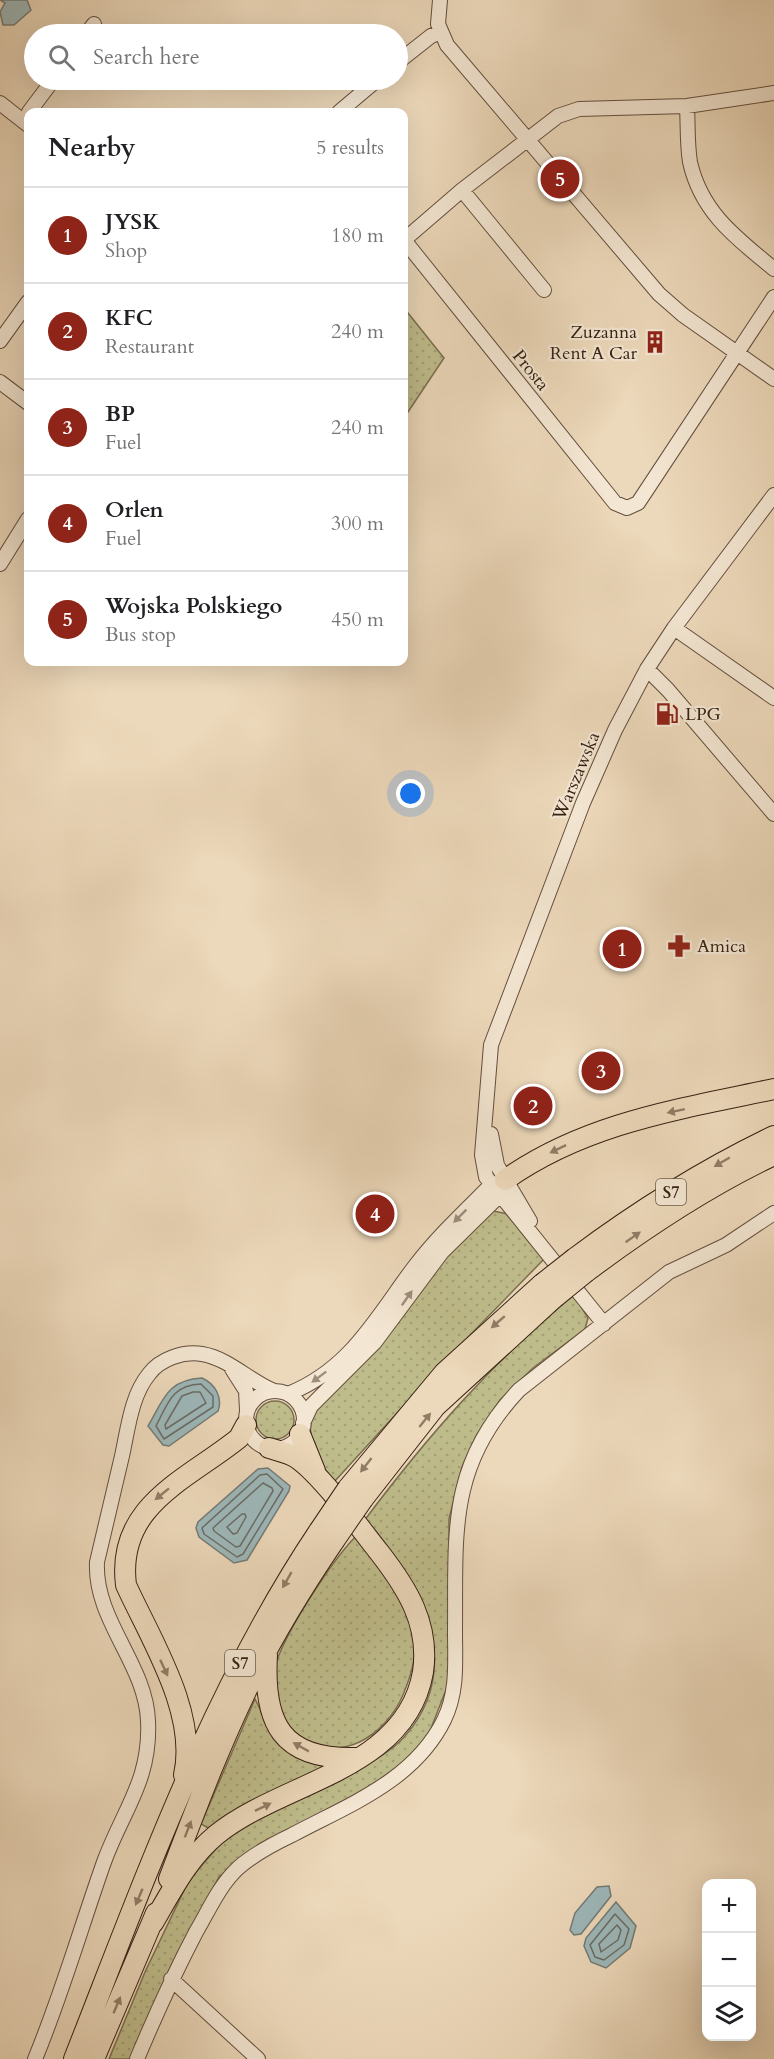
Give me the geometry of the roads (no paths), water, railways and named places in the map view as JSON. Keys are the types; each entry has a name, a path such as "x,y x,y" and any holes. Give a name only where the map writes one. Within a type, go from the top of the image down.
{"highway":[{"path":"498,1187 543,1156 612,1126 774,1089"},
{"name":"S7","path":"94,2059 153,1923 208,1778 267,1649 326,1536 356,1494 435,1407 548,1291 666,1195 730,1157 774,1136"},
{"name":"S7","path":"580,1265 697,1195 774,1155"},
{"path":"178,1804 187,1764 185,1731 175,1691 126,1585 124,1567 126,1552 129,1539 150,1504 160,1494 239,1438 247,1417"},
{"path":"302,1429 322,1484"},
{"path":"153,1923 189,1863 216,1835 247,1814 324,1777 389,1736 409,1711 421,1681 424,1656 423,1631 410,1594 322,1484 299,1460 269,1448"},
{"name":"S7","path":"74,2059 178,1804 243,1659 294,1568 326,1536"},
{"path":"267,1649 267,1700 275,1724 295,1744 308,1751 332,1758 357,1758"}],"street":[{"path":"440,0 438,13 441,32 462,65 660,294 683,315 774,379"},
{"path":"408,54 431,36 441,32"},
{"path":"34,108 46,90"},
{"path":"344,108 365,90"},
{"path":"408,237 462,190 558,116 579,109 687,106 774,93"},
{"path":"0,103 24,116"},
{"path":"687,106 690,160 697,185 708,208 725,230 774,268"},
{"path":"462,190 544,290"},
{"name":"Prosta","path":"408,245 615,503 627,508 638,503 737,352"},
{"path":"737,352 774,297"},
{"path":"0,341 24,308"},
{"path":"0,382 24,400"},
{"name":"Warszawska","path":"604,1324 498,1187 487,1105 491,1045 513,982 583,803 615,730 647,669 674,628 771,504"},
{"path":"0,564 24,525"},
{"path":"674,628 774,698"},
{"path":"647,669 675,698 774,814"},
{"path":"247,1417 258,1396 306,1386 362,1341 438,1239 498,1187"},
{"path":"227,1363 246,1391 247,1417 254,1440 269,1448 286,1446 302,1429 311,1406 375,1342 442,1252 498,1187"},
{"path":"137,2059 171,1980 214,1900 238,1868 264,1849 382,1787 407,1768 432,1740 444,1719 456,1684 455,1531 464,1481 474,1455 500,1410 519,1390 669,1272 726,1245 774,1213"},
{"path":"36,2059 57,2006 105,1859 141,1781 146,1761 148,1718 142,1696 108,1616 96,1576 99,1554 135,1402 149,1373 174,1357 189,1353 202,1354 243,1371 256,1384 281,1392 300,1406 302,1429"},
{"path":"171,1980 258,2059"}],"water":[{"path":"0,0 27,0 31,10 14,25 3,25 0,12 5,3"},
{"path":"202,1378 211,1384 219,1396 218,1411 169,1446 163,1445 148,1426 158,1407 174,1387"},
{"path":"268,1468 290,1486 289,1491 247,1560 234,1563 199,1537 196,1528 198,1522 258,1469"},
{"path":"609,1886 611,1896 581,1934 574,1935 570,1930 575,1913 597,1887"},
{"path":"616,1902 636,1926 630,1948 606,1968 591,1962 584,1946 586,1938"}],"place":[{"name":"Wojska Polskiego","path":"560,179"},
{"name":"Zuzanna Rent A Car","path":"655,342"},
{"name":"LPG","path":"667,714"},
{"name":"Amica","path":"679,946"},
{"name":"JYSK","path":"622,949"},
{"name":"BP","path":"601,1071"},
{"name":"KFC","path":"533,1106"},
{"name":"Orlen","path":"375,1214"}]}
